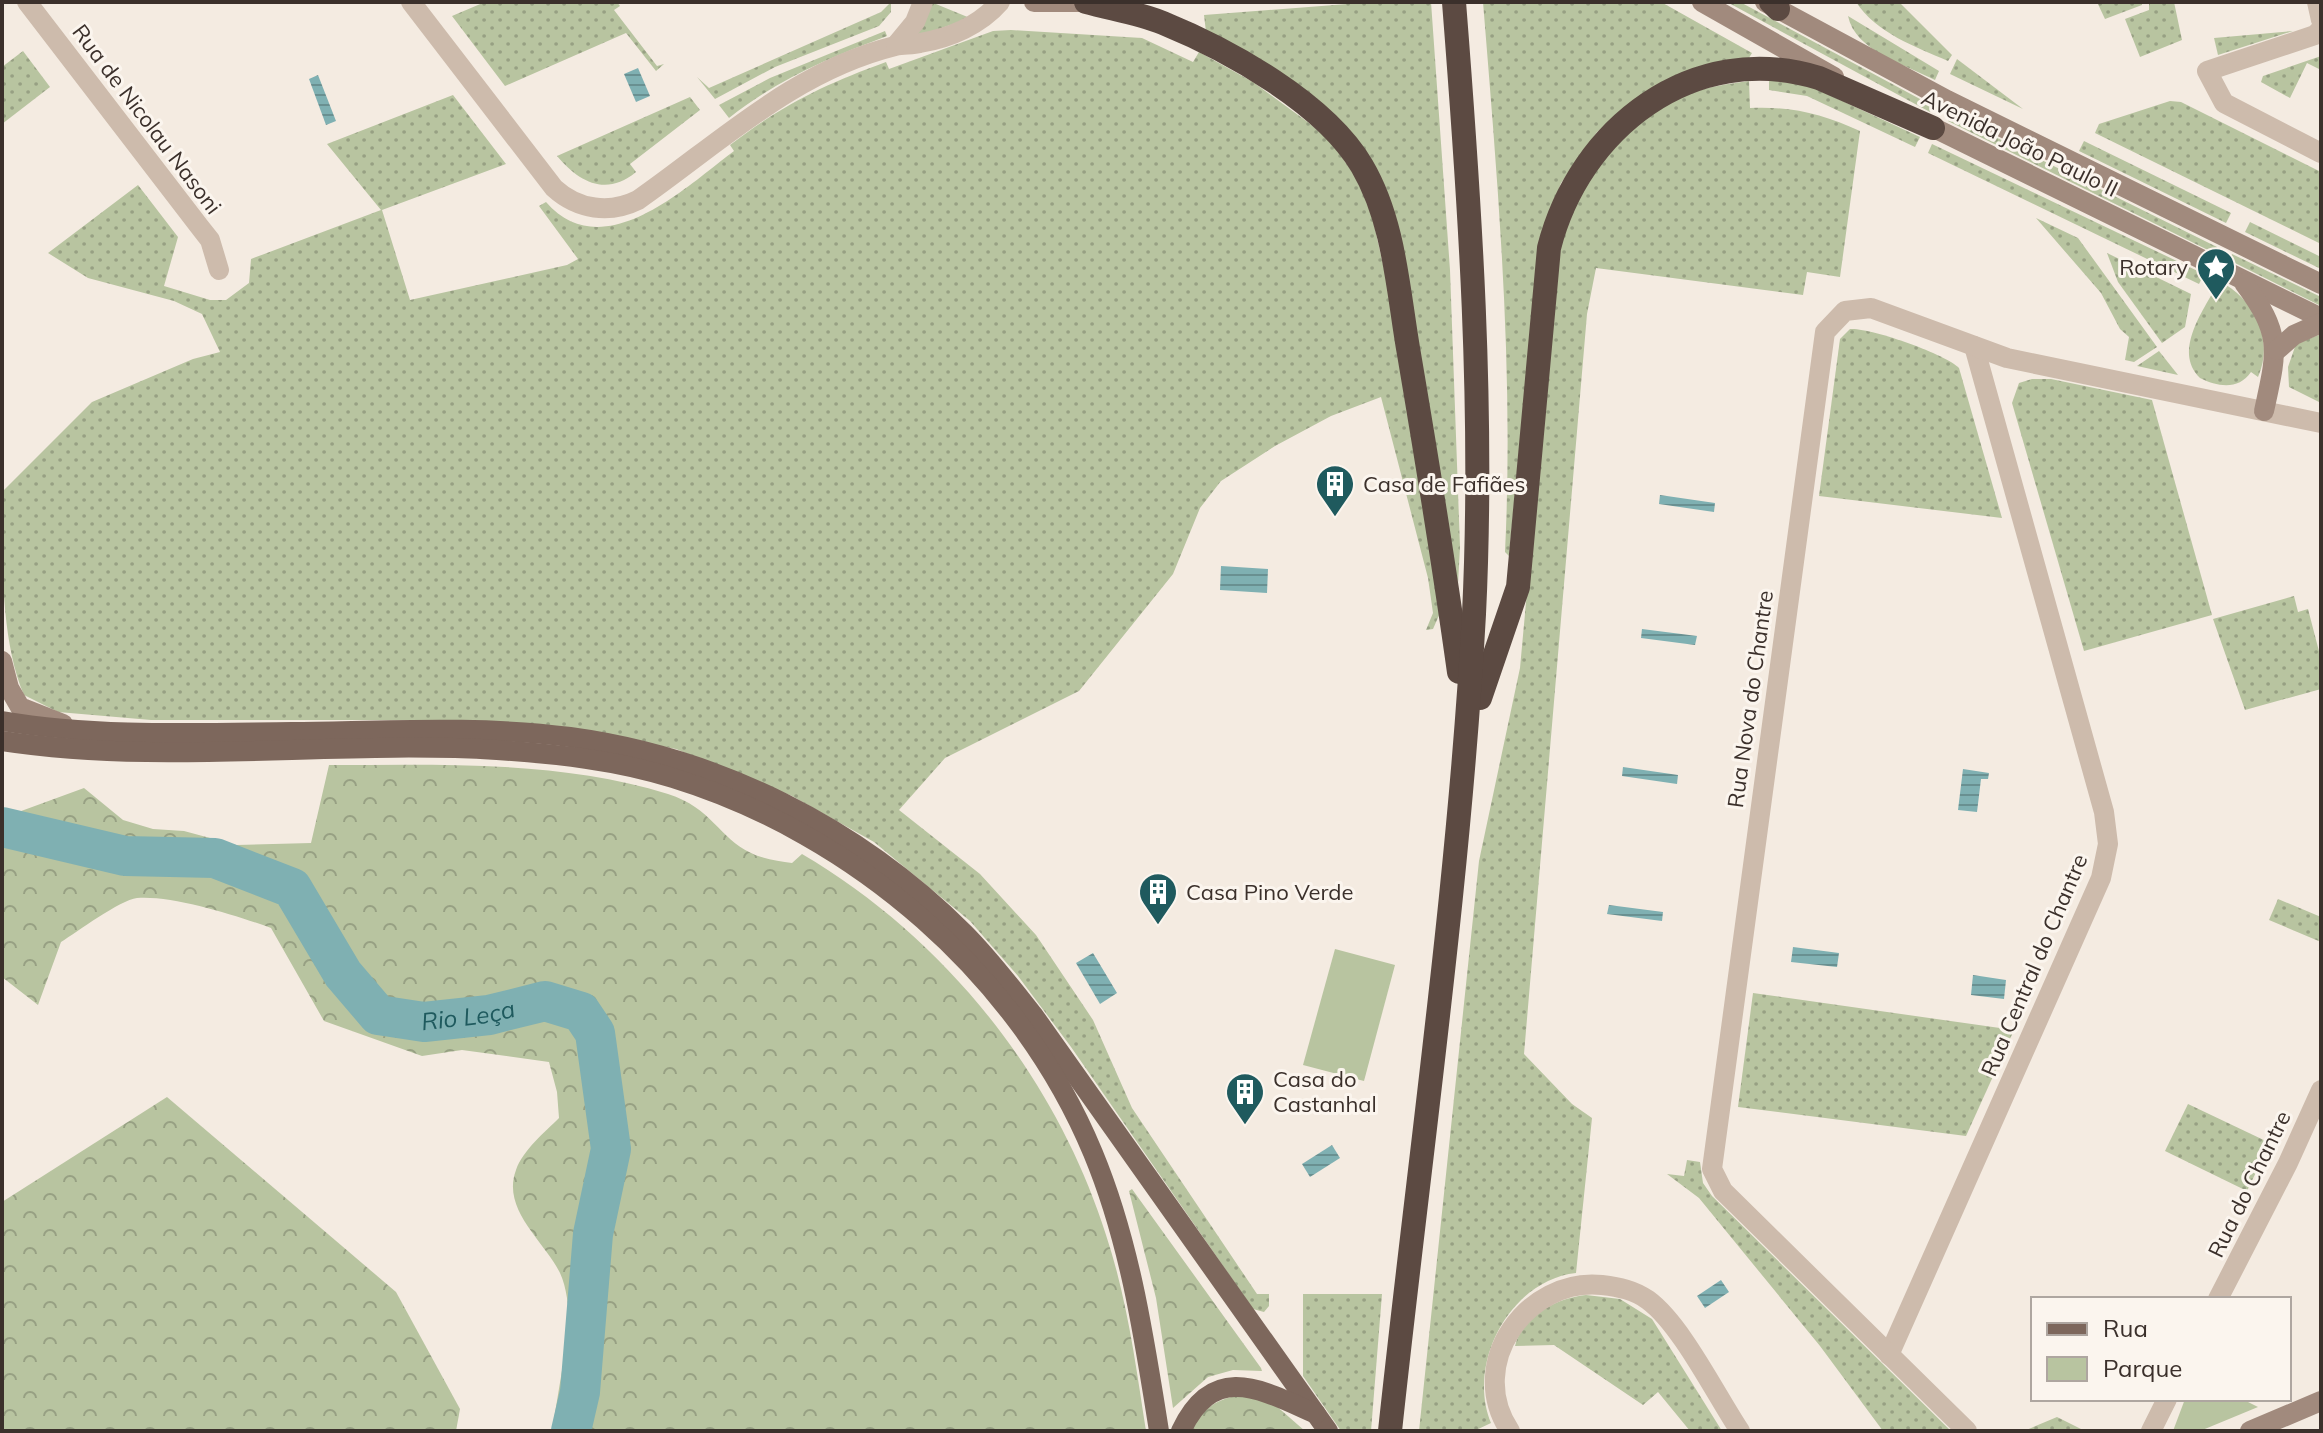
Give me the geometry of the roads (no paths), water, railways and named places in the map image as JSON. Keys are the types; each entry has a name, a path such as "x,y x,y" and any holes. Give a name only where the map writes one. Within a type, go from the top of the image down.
{"highway":[{"path":"1086,2 1160,22 1236,61 1306,106 1336,133 1361,165 1378,198 1390,243 1473,708"},
{"path":"1390,1431 1473,708 1476,381 1454,2"},
{"path":"1404,1431 1488,523 1487,362 1478,150 1466,2"},
{"path":"1473,708 1518,587 1549,248 1565,200 1596,149 1618,124 1665,93 1713,77 1760,70 1800,73 1819,78 1933,128"}],"main road":[{"path":"1034,2 1086,2"},
{"name":"Avenida João Paulo II","path":"1702,2 1933,128 2321,320"},
{"name":"Avenida João Paulo II","path":"1771,4 1947,100 2321,284"},
{"path":"2242,279 2267,319 2277,350 2264,411"},
{"path":"2277,350 2294,335 2321,320"},
{"path":"2,661 9,688 20,707 90,732"},
{"path":"2,721 90,732 501,731 570,737 672,758 760,792 829,828 911,886 989,960 1043,1027 1322,1423"},
{"path":"2,741 87,750 454,749 586,759 672,778 716,794 776,821 842,858 916,913 975,972 1020,1027 1058,1084 1093,1153 1115,1212 1132,1278 1159,1431"},
{"path":"1181,1431 1191,1410 1206,1395 1229,1387 1253,1387 1322,1423"},
{"path":"2250,1431 2321,1401"}],"street":[{"name":"Rua de Nicolau Nasoni","path":"27,2 210,240 219,270"},
{"path":"411,2 554,188 570,200 592,208 618,208 638,200 776,97 819,74 896,45 920,43 973,26 1000,2"},
{"path":"896,45 915,22 923,2"},
{"path":"2317,2 2321,20"},
{"path":"2321,29 2315,35 2207,71 2224,103 2321,153"},
{"name":"Rua Nova do Chantre","path":"1967,1431 1723,1191 1714,1179 1711,1162 1825,332 1840,314 1863,307 2031,364 2321,423"},
{"name":"Rua Central do Chantre","path":"1889,1355 2101,878 2108,844 2104,812 1974,346"},
{"name":"Rua do Chantre","path":"2219,1297 2321,1090"},
{"path":"1510,1431 1502,1418 1495,1393 1497,1365 1506,1337 1520,1316 1556,1289 1591,1284 1626,1289 1659,1309 1740,1431"},
{"path":"2151,1431 2166,1401"}],"water":[{"path":"638,68 650,96 636,102 624,74"},
{"path":"318,75 336,121 326,125 309,79"},
{"path":"1660,495 1715,503 1714,512 1659,504"},
{"path":"1221,566 1268,569 1267,593 1220,590"},
{"path":"1642,629 1697,636 1695,645 1641,638"},
{"path":"1623,767 1678,775 1677,784 1622,776"},
{"path":"1963,769 1989,773 1988,779 1981,779 1977,812 1958,810"},
{"path":"1609,905 1663,912 1662,921 1607,914"},
{"path":"1793,947 1839,953 1837,967 1791,962"},
{"path":"1093,953 1117,993 1100,1004 1076,963"},
{"path":"1973,975 2006,980 2004,999 1971,995"},
{"path":"1332,1145 1340,1158 1310,1177 1302,1164"},
{"path":"1721,1280 1729,1292 1705,1308 1697,1296"}],"waterway":[{"name":"Rio Leça","path":"2,827 125,856 215,858 292,888 343,974 378,1015 424,1022 489,1015 545,1001 581,1012 595,1033 611,1149 593,1234 580,1392 571,1431"}],"place":[{"name":"Rotary","path":"2216,301"},
{"name":"Casa de Fafiães","path":"1335,518"},
{"name":"Casa Pino Verde","path":"1158,926"},
{"name":"Casa do Castanhal","path":"1245,1126"}]}
